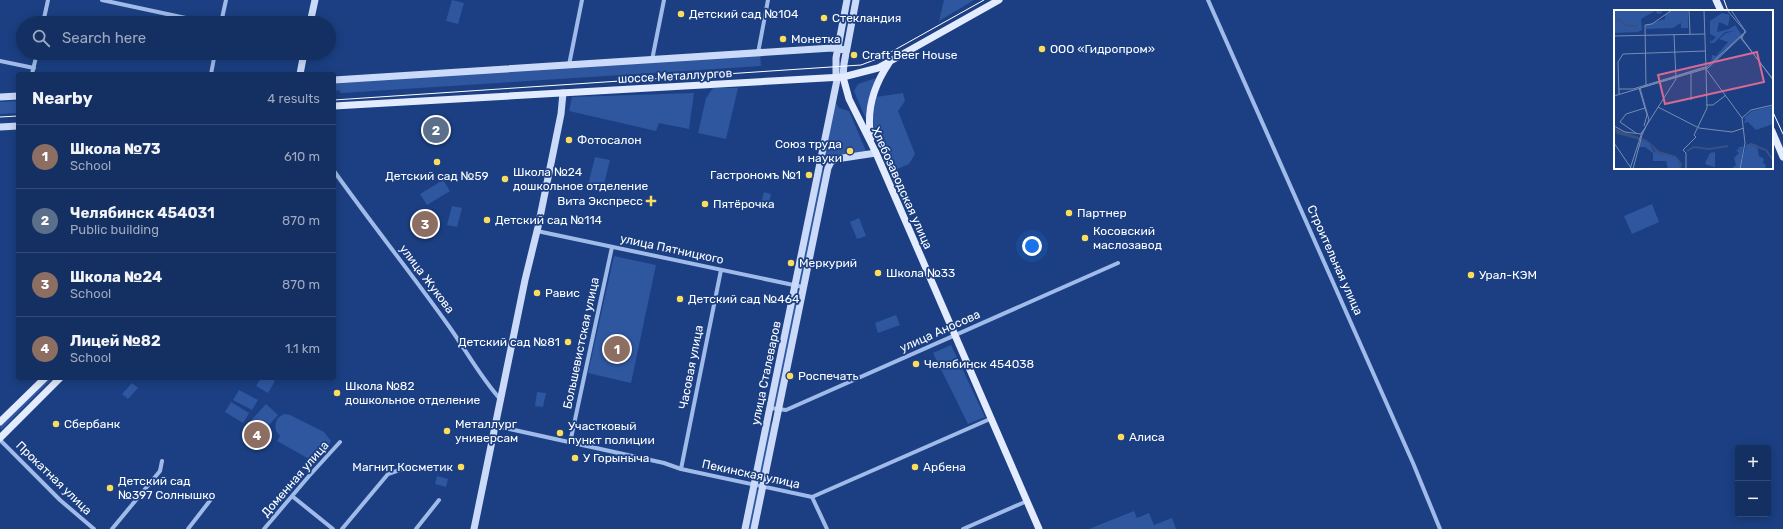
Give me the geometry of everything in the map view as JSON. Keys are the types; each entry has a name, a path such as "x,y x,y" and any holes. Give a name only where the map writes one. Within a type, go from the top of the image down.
{"main road":[{"name":"шоссе Металлургов","path":"336,106 839,78 870,71 999,0"},
{"path":"1716,0 1721,10"},
{"path":"875,150 869,125 870,107 879,79 891,60"},
{"name":"Хлебозаводская улица","path":"839,78 875,150 956,334 990,420 1039,529"},
{"path":"1773,133 1783,157"},
{"path":"0,422 43,380"},
{"path":"0,439 58,380"}],"street":[{"path":"45,16 48,0"},
{"path":"102,0 177,16"},
{"path":"223,16 226,0"},
{"path":"312,16 315,0"},
{"path":"569,65 582,0"},
{"path":"652,60 664,0"},
{"path":"758,54 768,0"},
{"name":"улица Сталеваров","path":"839,78 838,48 847,0"},
{"name":"улица Сталеваров","path":"745,529 820,163 856,0"},
{"name":"Строительная улица","path":"1208,0 1413,463 1440,529"},
{"name":"шоссе Металлургов","path":"336,80 838,48 846,50"},
{"path":"33,72 36,60"},
{"path":"211,72 214,60"},
{"path":"300,72 303,60"},
{"path":"0,61 34,68"},
{"path":"474,529 537,231 564,93"},
{"path":"0,98 16,96"},
{"path":"0,127 16,126"},
{"path":"820,163 828,168 831,162 836,159 875,150"},
{"name":"улица Сталеваров","path":"754,529 828,168"},
{"name":"улица Жукова","path":"336,174 448,325 488,386 501,400"},
{"name":"улица Пятницкого","path":"537,231 803,287"},
{"name":"Большевистская улица","path":"570,443 612,247"},
{"name":"улица Аносова","path":"770,408 786,410 1118,263"},
{"name":"Часовая улица","path":"681,469 721,270"},
{"name":"Пекинская улица","path":"496,426 664,463 681,469 812,497 990,420"},
{"name":"Прокатная улица","path":"0,439 60,500 94,529"},
{"name":"Доменная улица","path":"264,529 340,442"},
{"path":"112,529 160,471 162,461"},
{"path":"342,529 388,474 405,468"},
{"path":"292,496 333,529"},
{"path":"812,497 826,529"},
{"path":"188,529 212,498"},
{"path":"416,529 439,500"},
{"path":"963,529 1026,501"}],"shaded area":[{"path":"452,0 464,3 458,24 446,21"},
{"path":"944,0 974,0 939,21"},
{"path":"760,54 761,66 341,93 339,90 336,91 336,82"},
{"path":"876,78 866,112 867,122 854,91 858,84"},
{"path":"713,88 738,88 726,139 698,133 706,98"},
{"path":"694,93 689,129 659,123 656,131 569,111 572,97"},
{"path":"903,93 905,101 898,111 915,154 909,164 895,170 876,132 873,114 876,97"},
{"path":"16,101 16,113 0,114 0,102"},
{"path":"835,102 839,108 849,111 866,151 835,156 828,159 827,164 822,162"},
{"path":"595,157 610,160 602,192 587,189"},
{"path":"822,170 825,170 802,283 797,284"},
{"path":"443,180 450,191 427,205 420,194"},
{"path":"764,192 771,194 768,208 760,207"},
{"path":"1652,204 1659,222 1632,234 1624,216"},
{"path":"452,206 462,208 457,227 447,225"},
{"path":"859,218 866,236 857,239 850,222"},
{"path":"614,256 656,265 631,383 588,373"},
{"path":"796,290 800,291 776,407 771,406"},
{"path":"896,315 900,325 878,333 875,323"},
{"path":"951,345 985,417 968,424 933,353"},
{"path":"47,380 51,380 1,430 0,427"},
{"path":"260,380 275,381 268,393 256,386"},
{"path":"132,383 138,388 128,399 122,394"},
{"path":"239,390 258,400 252,410 233,400"},
{"path":"537,392 546,393 543,407 535,406"},
{"path":"231,402 249,413 243,423 225,412"},
{"path":"266,404 278,415 259,436 247,425"},
{"path":"285,414 324,432 331,441 327,451 321,454 313,453 309,459 277,441 280,436 275,428 276,423 280,416"},
{"path":"769,423 774,424 760,483 757,482"},
{"path":"437,476 448,479 446,487 435,484"},
{"path":"754,489 760,490 752,529 746,529"},
{"path":"1134,511 1137,518 1149,513 1154,525 1172,518 1176,529 1089,529"}],"tram line":[{"path":"336,100 861,65 882,57 984,0"},
{"path":"1724,0 1728,10"},
{"path":"1773,112 1783,134"},
{"path":"0,117 16,116"}],"place":[{"name":"Детский сад №104","path":"681,14"},
{"name":"Стекландия","path":"824,18"},
{"name":"Монетка","path":"783,39"},
{"name":"ООО «Гидропром»","path":"1042,49"},
{"name":"Craft Beer House","path":"854,55"},
{"name":"Челябинск 454031","path":"436,130"},
{"name":"Фотосалон","path":"569,140"},
{"name":"Союз труда и науки","path":"850,151"},
{"name":"Детский сад №59","path":"437,162"},
{"name":"Гастрономъ №1","path":"809,175"},
{"name":"Школа №24 дошкольное отделение","path":"505,179"},
{"name":"Вита Экспресс","path":"651,201"},
{"name":"Пятёрочка","path":"705,204"},
{"name":"Партнер","path":"1069,213"},
{"name":"Детский сад №114","path":"487,220"},
{"name":"Школа №24","path":"425,224"},
{"name":"Косовский маслозавод","path":"1085,238"},
{"name":"Меркурий","path":"791,263"},
{"name":"Школа №33","path":"878,273"},
{"name":"Урал-КЭМ","path":"1471,275"},
{"name":"Равис","path":"537,293"},
{"name":"Детский сад №464","path":"680,299"},
{"name":"Детский сад №81","path":"568,342"},
{"name":"Школа №73","path":"617,349"},
{"name":"Челябинск 454038","path":"916,364"},
{"name":"Роспечать","path":"790,376"},
{"name":"Школа №82 дошкольное отделение","path":"337,393"},
{"name":"Сбербанк","path":"56,424"},
{"name":"Металлург универсам","path":"447,431"},
{"name":"Участковый пункт полиции","path":"560,433"},
{"name":"Лицей №82","path":"257,435"},
{"name":"Алиса","path":"1121,437"},
{"name":"У Горыныча","path":"575,458"},
{"name":"Магнит Косметик","path":"461,467"},
{"name":"Арбена","path":"915,467"},
{"name":"Детский сад №397 Солнышко","path":"110,488"}]}
